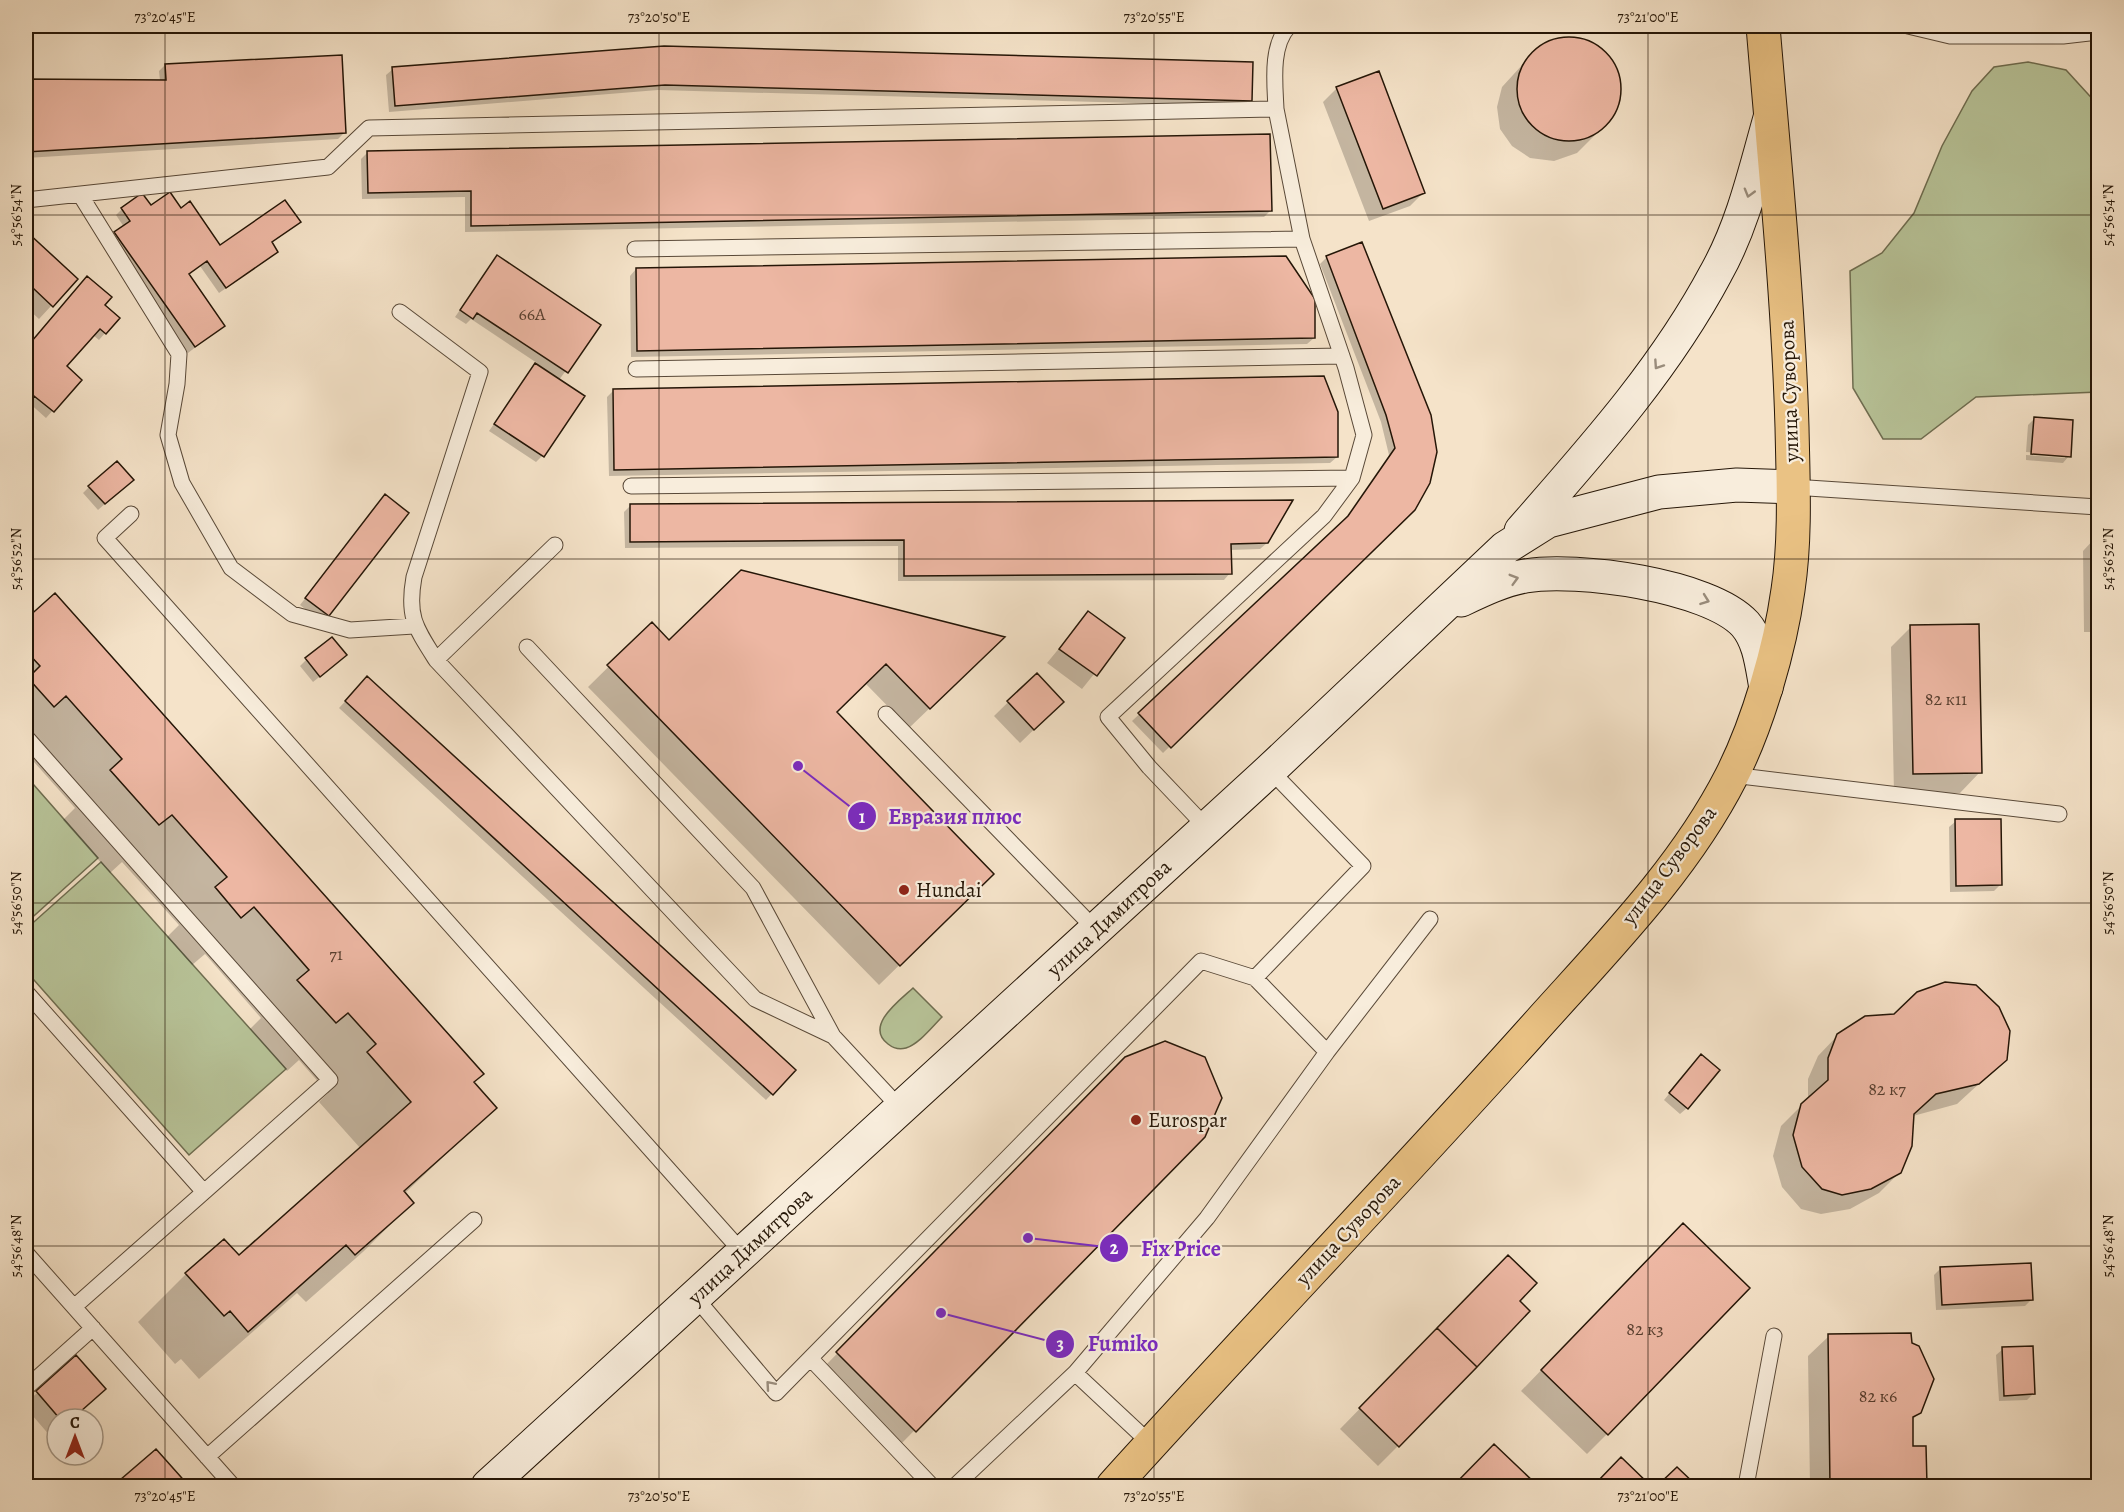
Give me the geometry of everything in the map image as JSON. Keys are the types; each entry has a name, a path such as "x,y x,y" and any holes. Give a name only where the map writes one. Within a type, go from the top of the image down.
{"main road":[{"name":"улица Суворова","path":"1113,1486 1496,1071 1604,950 1661,882 1696,834 1732,775 1766,688 1788,589 1793,487 1790,358 1763,26"},
{"path":"1505,548 1601,439 1650,376 1711,282 1745,208 1771,117"},
{"name":"улица Димитрова","path":"488,1486 1208,828 1505,548 1548,521 1659,492 1737,485 1793,487"},
{"path":"1440,609 1495,584 1526,576 1599,576 1664,587 1712,601 1745,624 1760,650 1766,688"}],"lane":[{"path":"1208,828 1149,767 1108,717 1324,516 1352,478 1364,435 1342,356 1302,238 1276,109 1274,68 1284,31 1289,26"},
{"path":"1908,26 1950,36 2063,36 2098,32"},
{"path":"26,200 81,196 104,190 328,167 369,128 1276,109"},
{"path":"81,196 179,354 177,384 168,435 182,483 231,568 292,614 350,630 414,626"},
{"path":"635,249 1302,238"},
{"path":"400,312 480,372 414,577 410,602 414,626 436,660 755,999 833,1036"},
{"path":"636,369 1342,356"},
{"path":"631,486 1352,478"},
{"path":"1793,487 2098,507"},
{"path":"131,514 105,538 742,1253"},
{"path":"436,660 555,545"},
{"path":"527,647 753,888 833,1036 901,1109"},
{"path":"886,714 1096,930"},
{"path":"26,737 330,1080 74,1307"},
{"path":"1255,978 1363,866 1270,770"},
{"path":"1732,775 2059,814"},
{"path":"955,1486 1075,1373 1207,1218 1327,1052 1430,919"},
{"path":"695,1297 776,1393 1201,961 1255,978 1327,1052"},
{"path":"26,992 204,1192"},
{"path":"207,1457 474,1220"},
{"path":"26,1253 233,1486"},
{"path":"26,1388 93,1328"},
{"path":"1746,1486 1774,1336"},
{"path":"811,1359 932,1486"},
{"path":"1075,1373 1151,1444"}],"green space":[{"path":"2028,62 2066,70 2098,105 2098,392 1976,397 1921,439 1883,439 1853,388 1850,271 1882,253 1914,213 1942,146 1972,91 1994,67"},
{"path":"26,776 98,858 26,923"},
{"path":"101,862 286,1069 189,1155 26,971 26,929"},
{"path":"913,988 942,1017 916,1043 901,1049 892,1047 882,1037 880,1029 882,1022 893,1006"}],"building":[{"path":"1569,37 1589,41 1606,52 1617,69 1621,89 1617,109 1606,126 1589,137 1569,141 1549,137 1532,126 1521,109 1517,89 1521,69 1532,52 1549,41"},
{"path":"664,46 1253,62 1252,101 665,85 395,106 392,67"},
{"path":"342,55 346,133 26,152 26,79 166,80 165,64"},
{"path":"1379,71 1425,193 1383,209 1336,87"},
{"path":"1270,134 1272,211 471,226 471,191 368,193 367,151"},
{"path":"170,192 181,208 190,201 220,245 285,200 301,222 272,242 278,252 226,288 207,261 189,274 225,326 195,347 114,232 130,221 121,208 142,193 151,205"},
{"path":"26,231 78,279 53,307 33,288 26,296"},
{"path":"1362,242 1431,415 1437,452 1430,483 1415,510 1171,748 1138,713 1348,516 1395,448 1386,415 1326,256"},
{"path":"497,255 601,325 568,373 477,313 473,319 460,310"},
{"path":"1286,256 1315,299 1315,338 637,351 636,268"},
{"path":"87,276 112,297 105,305 120,318 106,334 100,329 67,366 82,380 54,412 34,396 26,406 26,348"},
{"path":"535,363 585,396 544,457 494,424"},
{"path":"1324,376 1338,412 1338,457 614,470 613,389"},
{"path":"2034,417 2073,420 2071,457 2031,454"},
{"path":"117,461 134,480 105,504 88,486"},
{"path":"385,494 409,513 329,616 305,598"},
{"path":"1293,500 1268,543 1231,544 1232,574 904,576 904,540 630,542 630,504"},
{"path":"2096,536 2098,536 2098,619 2097,619"},
{"path":"741,570 1005,637 930,709 886,664 837,712 994,874 900,966 607,665 652,622 669,640"},
{"path":"55,593 484,1074 474,1082 497,1108 404,1191 414,1203 355,1255 346,1245 248,1332 230,1311 224,1316 185,1273 224,1239 239,1255 411,1102 367,1052 376,1044 348,1013 336,1023 297,980 309,970 254,907 241,918 215,887 227,877 172,815 159,825 110,770 122,759 66,696 54,707 28,678 40,666 26,651 26,619"},
{"path":"1088,611 1125,638 1097,676 1059,649"},
{"path":"1979,624 1982,773 1913,774 1910,625"},
{"path":"332,637 347,655 320,677 305,658"},
{"path":"1037,673 1064,702 1034,730 1007,701"},
{"path":"367,676 796,1070 773,1095 345,701"},
{"path":"1955,819 2001,819 2002,885 1956,886"},
{"path":"1945,982 1976,985 1999,1007 2010,1031 2007,1060 1979,1084 1936,1094 1914,1114 1912,1146 1901,1173 1871,1189 1842,1195 1822,1189 1802,1167 1793,1135 1801,1104 1828,1080 1828,1058 1837,1034 1865,1016 1894,1014 1917,992"},
{"path":"1165,1041 1205,1057 1222,1098 1205,1137 916,1432 836,1352 1125,1057"},
{"path":"1701,1054 1720,1070 1688,1109 1669,1093"},
{"path":"1683,1223 1750,1288 1608,1435 1541,1370"},
{"path":"1508,1255 1537,1283 1520,1301 1530,1311 1477,1367 1437,1328"},
{"path":"2031,1263 2033,1300 1942,1305 1940,1267"},
{"path":"1437,1328 1477,1367 1399,1447 1359,1408"},
{"path":"1911,1333 1912,1343 1919,1346 1934,1379 1921,1413 1913,1417 1913,1446 1926,1446 1927,1485 1830,1486 1828,1334"},
{"path":"2033,1346 2035,1394 2004,1396 2002,1347"},
{"path":"76,1355 106,1389 86,1407 50,1407 36,1391"},
{"path":"1494,1444 1538,1486 1453,1486"},
{"path":"156,1449 189,1486 113,1486"},
{"path":"1621,1457 1651,1486 1604,1486 1598,1481"},
{"path":"1677,1467 1697,1486 1657,1486"}],"place":[{"name":"Евразия плюс","path":"798,766"},
{"name":"Hundai","path":"904,890"},
{"name":"Eurospar","path":"1136,1120"},
{"name":"Fix Price","path":"1028,1238"},
{"name":"Fumiko","path":"941,1313"}]}
